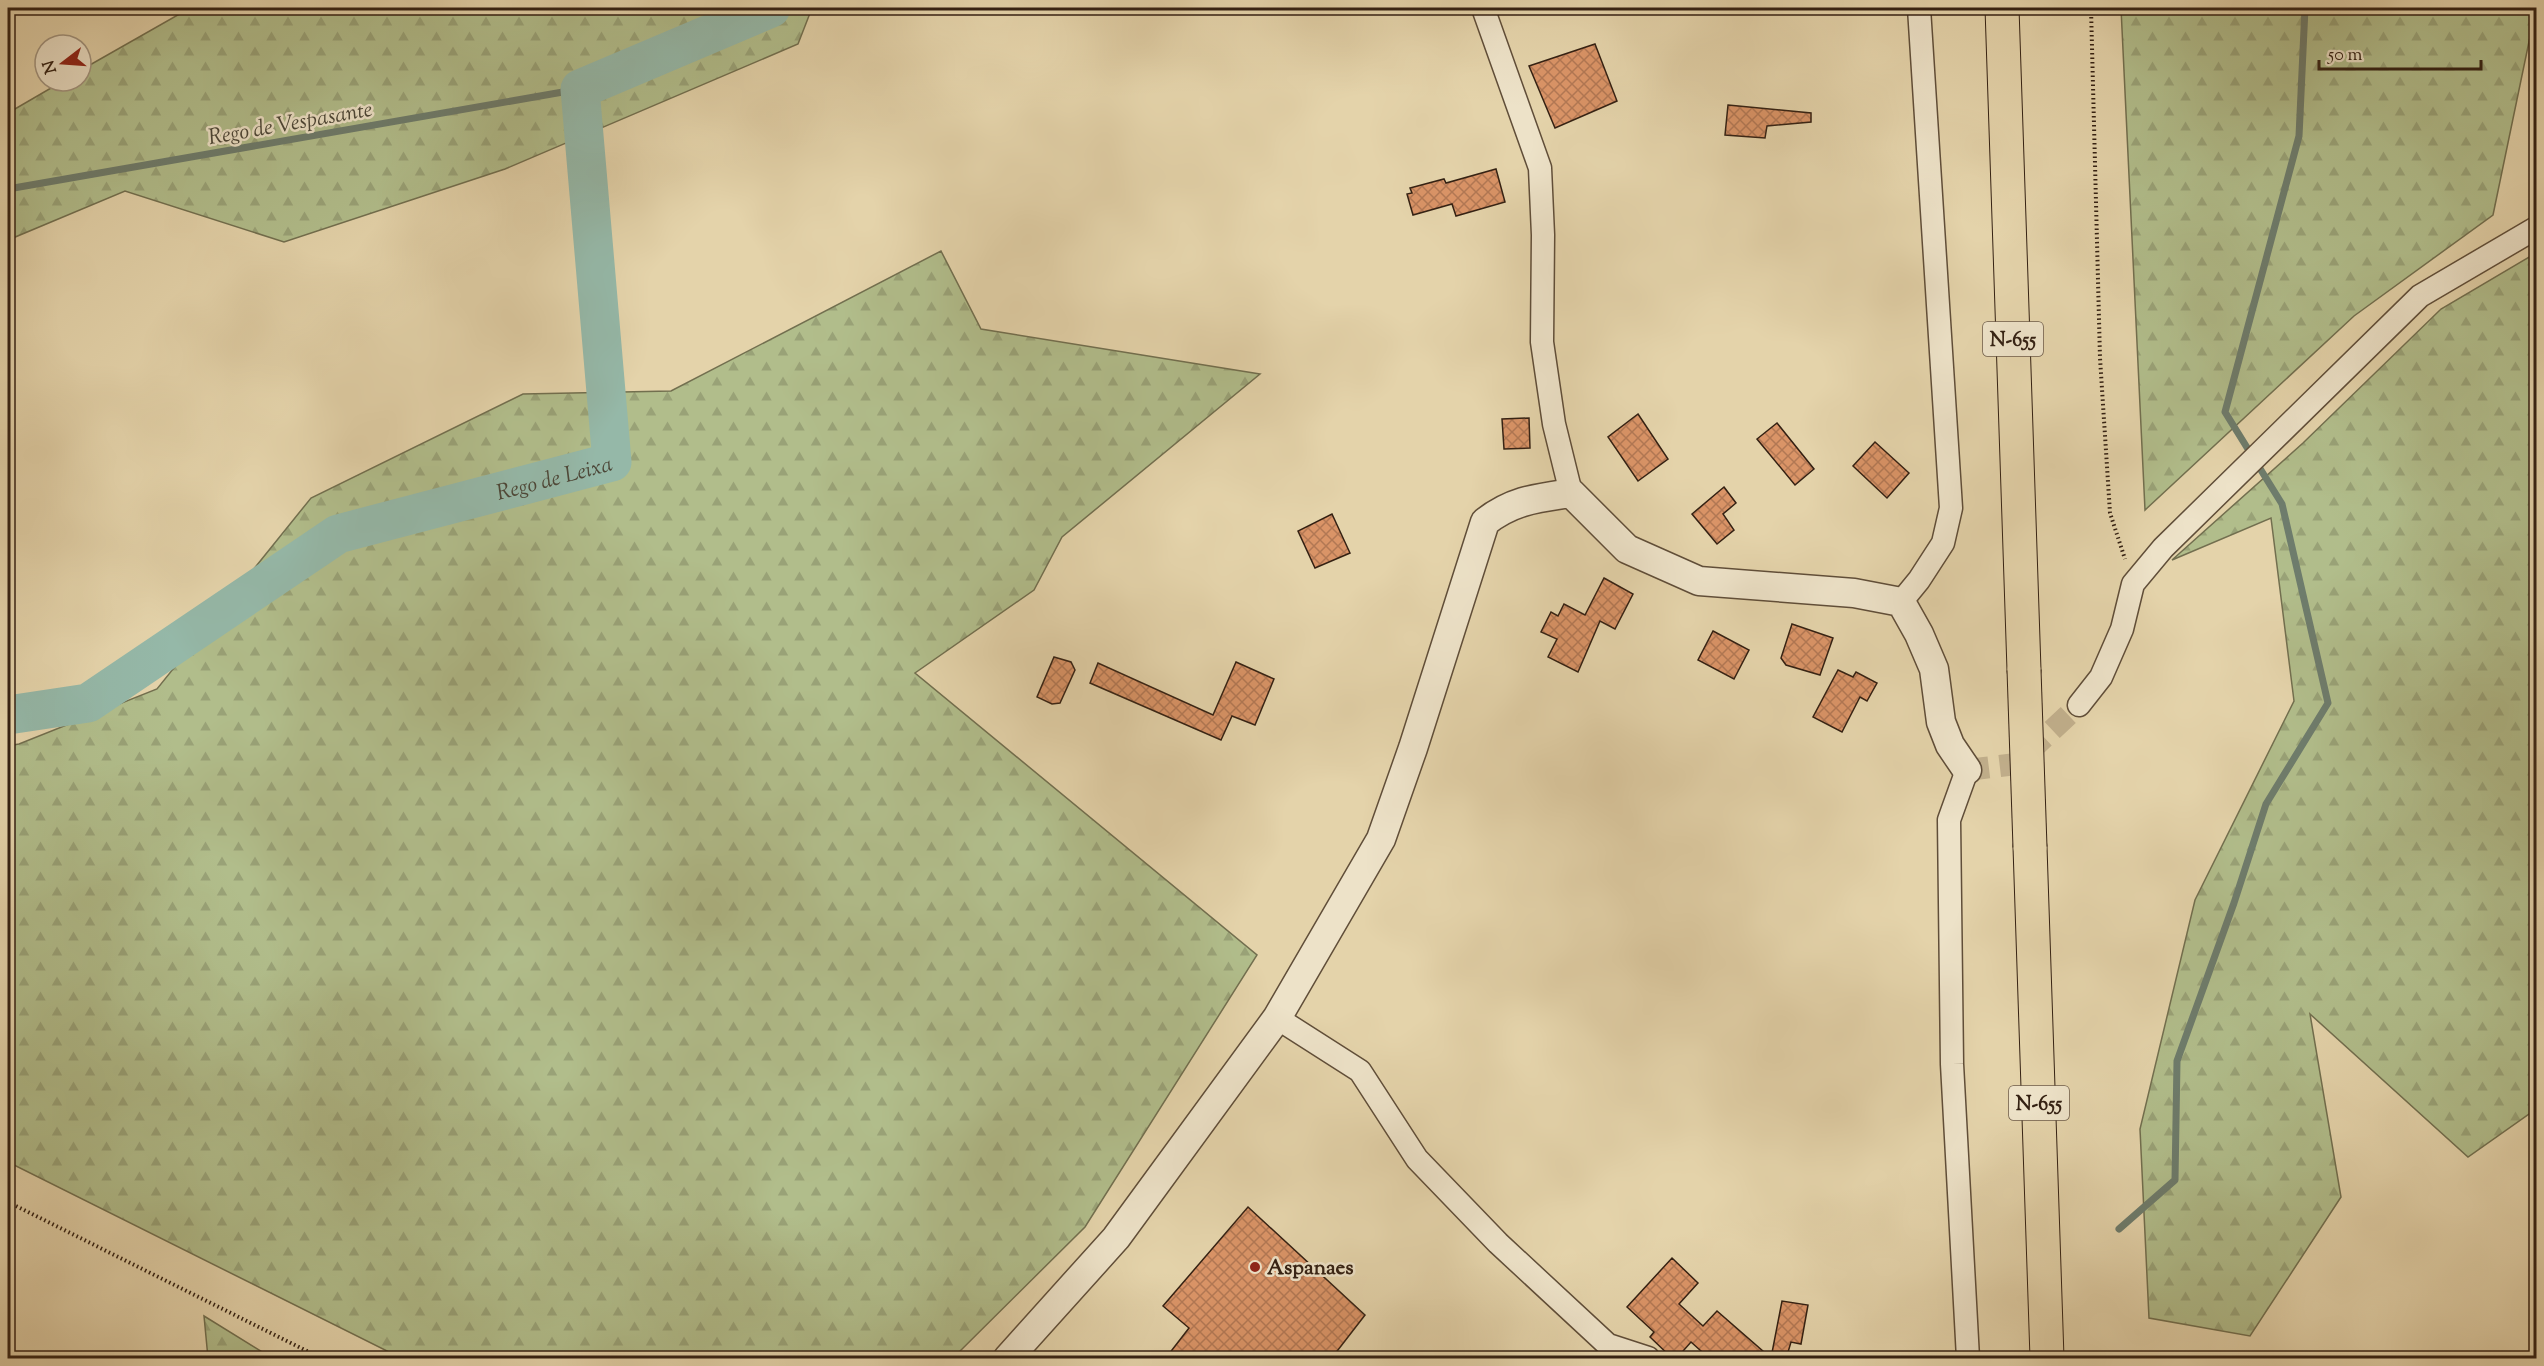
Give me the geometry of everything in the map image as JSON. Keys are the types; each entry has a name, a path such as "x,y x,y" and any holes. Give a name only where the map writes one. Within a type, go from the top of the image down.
{"highway":[{"name":"N-655","path":"2002,8 2047,1359"}],"street":[{"path":"1483,8 1540,168 1543,235 1542,342 1554,424 1572,493 1627,549 1699,581 1854,593 1901,602 1919,634 1934,669 1941,722 1950,745 1967,770 1949,820 1952,1064 1968,1359"},
{"path":"1901,602 1944,543 1951,508 1919,8"},
{"path":"2079,705 2101,677 2122,629 2133,584 2163,548 2420,296 2536,228"},
{"path":"1008,1359 1116,1238 1277,1018 1381,839 1413,748 1485,522 1500,510 1526,500 1572,493"},
{"path":"1277,1018 1360,1071 1417,1159 1498,1243 1608,1345 1648,1359"}],"path":[{"path":"2091,8 2100,357 2110,513 2133,584"},
{"path":"8,1202 321,1359"}],"green space":[{"path":"190,8 812,8 798,44 505,169 284,242 125,191 8,240 8,113 42,93 93,93 93,63"},
{"path":"2121,8 2536,8 2493,215 2354,316 2145,510"},
{"path":"941,251 981,329 1260,374 1062,537 1034,590 915,673 1257,955 1085,1227 953,1358 401,1358 8,1162 8,746 19,744 157,689 311,498 523,394 671,391"},
{"path":"2536,253 2536,1109 2468,1157 2310,1014 2341,1197 2250,1336 2149,1318 2140,1129 2195,900 2294,701 2271,518 2172,560 2303,443 2441,309"},
{"path":"204,1316 272,1358 208,1358"}],"building":[{"path":"1595,44 1617,101 1555,128 1529,66"},
{"path":"1728,105 1811,113 1811,122 1767,126 1765,138 1725,135"},
{"path":"1496,169 1505,202 1456,216 1452,204 1413,215 1407,194 1412,193 1410,188 1444,179 1446,183"},
{"path":"1638,414 1668,459 1638,481 1608,437"},
{"path":"1529,418 1530,448 1504,449 1502,419"},
{"path":"1777,423 1814,469 1795,485 1757,439"},
{"path":"1875,442 1909,473 1887,498 1853,466"},
{"path":"1724,487 1736,503 1723,514 1734,530 1717,544 1692,514"},
{"path":"1332,514 1350,553 1315,568 1298,531"},
{"path":"1604,578 1633,594 1615,629 1600,621 1578,672 1548,657 1557,639 1541,632 1551,612 1558,616 1564,604 1585,615"},
{"path":"1792,624 1833,638 1820,675 1786,665 1781,658"},
{"path":"1713,631 1749,650 1734,679 1698,660"},
{"path":"1054,657 1071,662 1075,670 1060,703 1052,704 1037,697"},
{"path":"1236,662 1274,679 1255,725 1232,716 1221,740 1090,683 1098,663 1213,715"},
{"path":"1838,670 1853,677 1856,672 1877,683 1867,701 1860,697 1842,732 1813,717"},
{"name":"Aspanaes","path":"1248,1207 1365,1315 1331,1359 1165,1359 1189,1328 1163,1306"},
{"path":"1672,1258 1698,1283 1679,1304 1703,1326 1717,1311 1771,1358 1782,1301 1808,1305 1801,1344 1791,1342 1786,1359 1710,1359 1691,1342 1676,1359 1673,1359 1650,1337 1654,1332 1627,1307"}],"waterway":[{"name":"Rego de Leixa","path":"8,715 88,703 338,534 612,462 580,89 771,8"},
{"path":"2119,1229 2175,1180 2177,1061 2234,903 2266,804 2328,703 2282,504 2225,412 2299,136 2305,8"},
{"name":"Rego de Vespasante","path":"8,189 580,89"}],"tunnel":[{"path":"1967,770 2016,764 2079,705"}],"place":[{"name":"Aspanaes","path":"1255,1267"}]}
